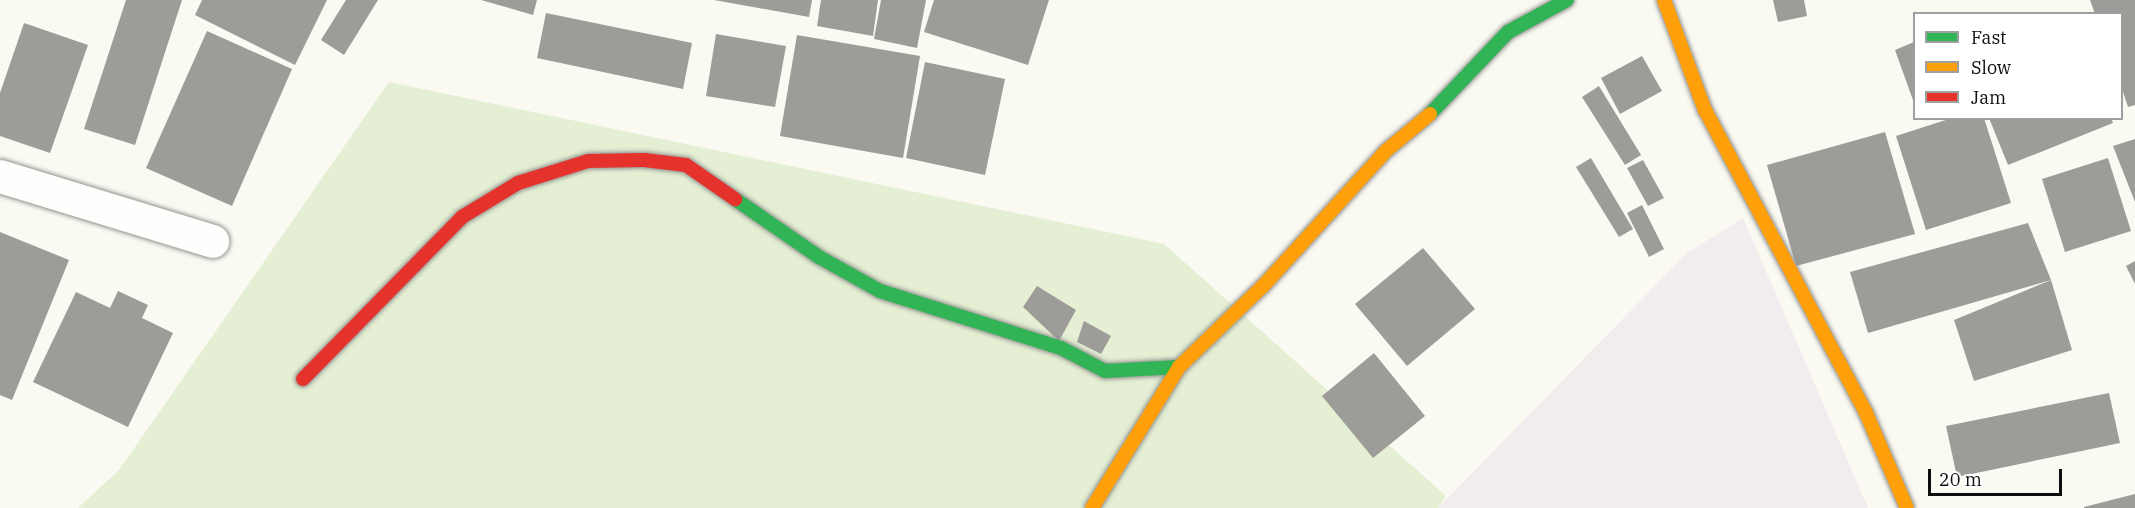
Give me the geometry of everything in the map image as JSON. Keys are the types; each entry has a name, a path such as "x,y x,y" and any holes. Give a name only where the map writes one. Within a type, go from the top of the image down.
{"street":[{"path":"1092,508 1179,367 1264,285 1387,150 1443,104 1508,32 1567,0"},
{"path":"1664,0 1705,110 1866,413 1907,508"},
{"path":"303,380 371,305 462,217 518,183 553,170 588,161 633,160 686,165 819,257 880,291 1061,348 1105,371 1179,367"},
{"path":"0,176 212,240"}],"shaded area":[{"path":"1743,218 1868,508 1438,508 1687,253"}],"green space":[{"path":"389,82 1164,244 1446,496 1438,508 78,508 119,470"}],"building":[{"path":"126,0 182,0 135,145 84,129"},
{"path":"202,0 327,0 295,65 195,15"},
{"path":"346,0 378,0 344,55 321,40"},
{"path":"481,0 537,0 533,15"},
{"path":"714,0 812,0 809,17"},
{"path":"821,0 878,0 873,36 817,26"},
{"path":"881,0 926,0 917,48 874,39"},
{"path":"934,0 1049,0 1028,65 924,32"},
{"path":"1773,0 1804,0 1807,16 1778,22"},
{"path":"2090,0 2135,0 2135,105 2128,107 2123,92 2123,12 2094,12"},
{"path":"546,13 692,43 683,89 537,58"},
{"path":"24,23 88,45 50,153 0,136 0,93"},
{"path":"207,31 292,69 232,206 146,168"},
{"path":"716,34 786,46 775,107 706,96"},
{"path":"797,35 920,56 903,158 780,136"},
{"path":"1913,42 1913,100 1895,50"},
{"path":"1642,56 1662,91 1620,114 1601,78"},
{"path":"925,62 1005,79 985,175 906,158"},
{"path":"1599,86 1641,155 1625,165 1582,97"},
{"path":"1946,120 1985,120 2011,203 1926,230 1896,136"},
{"path":"1990,120 2112,120 2113,123 2008,165"},
{"path":"1885,132 1915,234 1796,266 1767,165"},
{"path":"2135,139 2135,202 2113,146"},
{"path":"1591,158 1633,229 1619,237 1576,167"},
{"path":"2108,158 2131,231 2065,252 2042,179"},
{"path":"1643,160 1664,198 1648,206 1627,168"},
{"path":"1642,205 1664,249 1649,257 1627,213"},
{"path":"2028,223 2051,280 1868,333 1850,272"},
{"path":"0,232 69,260 12,400 0,395"},
{"path":"1423,248 1475,309 1407,366 1355,304"},
{"path":"2135,261 2135,284 2126,266"},
{"path":"2051,280 2072,350 1974,381 1954,320"},
{"path":"1037,286 1076,310 1059,341 1023,307"},
{"path":"118,291 148,305 142,318 173,333 128,427 33,382 76,292 110,308"},
{"path":"1084,321 1111,336 1101,354 1077,342"},
{"path":"1374,353 1425,416 1373,458 1322,396"},
{"path":"2109,393 2120,443 1957,477 1946,426"},
{"path":"2135,494 2135,508 2084,508 2084,507"}],"traffic: fast":[{"path":"1430,114 1508,32 1567,0"},
{"path":"735,199 819,257 880,291 1061,348 1105,371 1179,367"}],"traffic: slow":[{"path":"1664,0 1705,110 1866,413 1907,508"},
{"path":"1092,508 1179,367 1264,285 1387,150 1430,114"}],"traffic: jam":[{"path":"303,379 462,217 518,183 588,161 644,160 686,165 735,199"}]}
